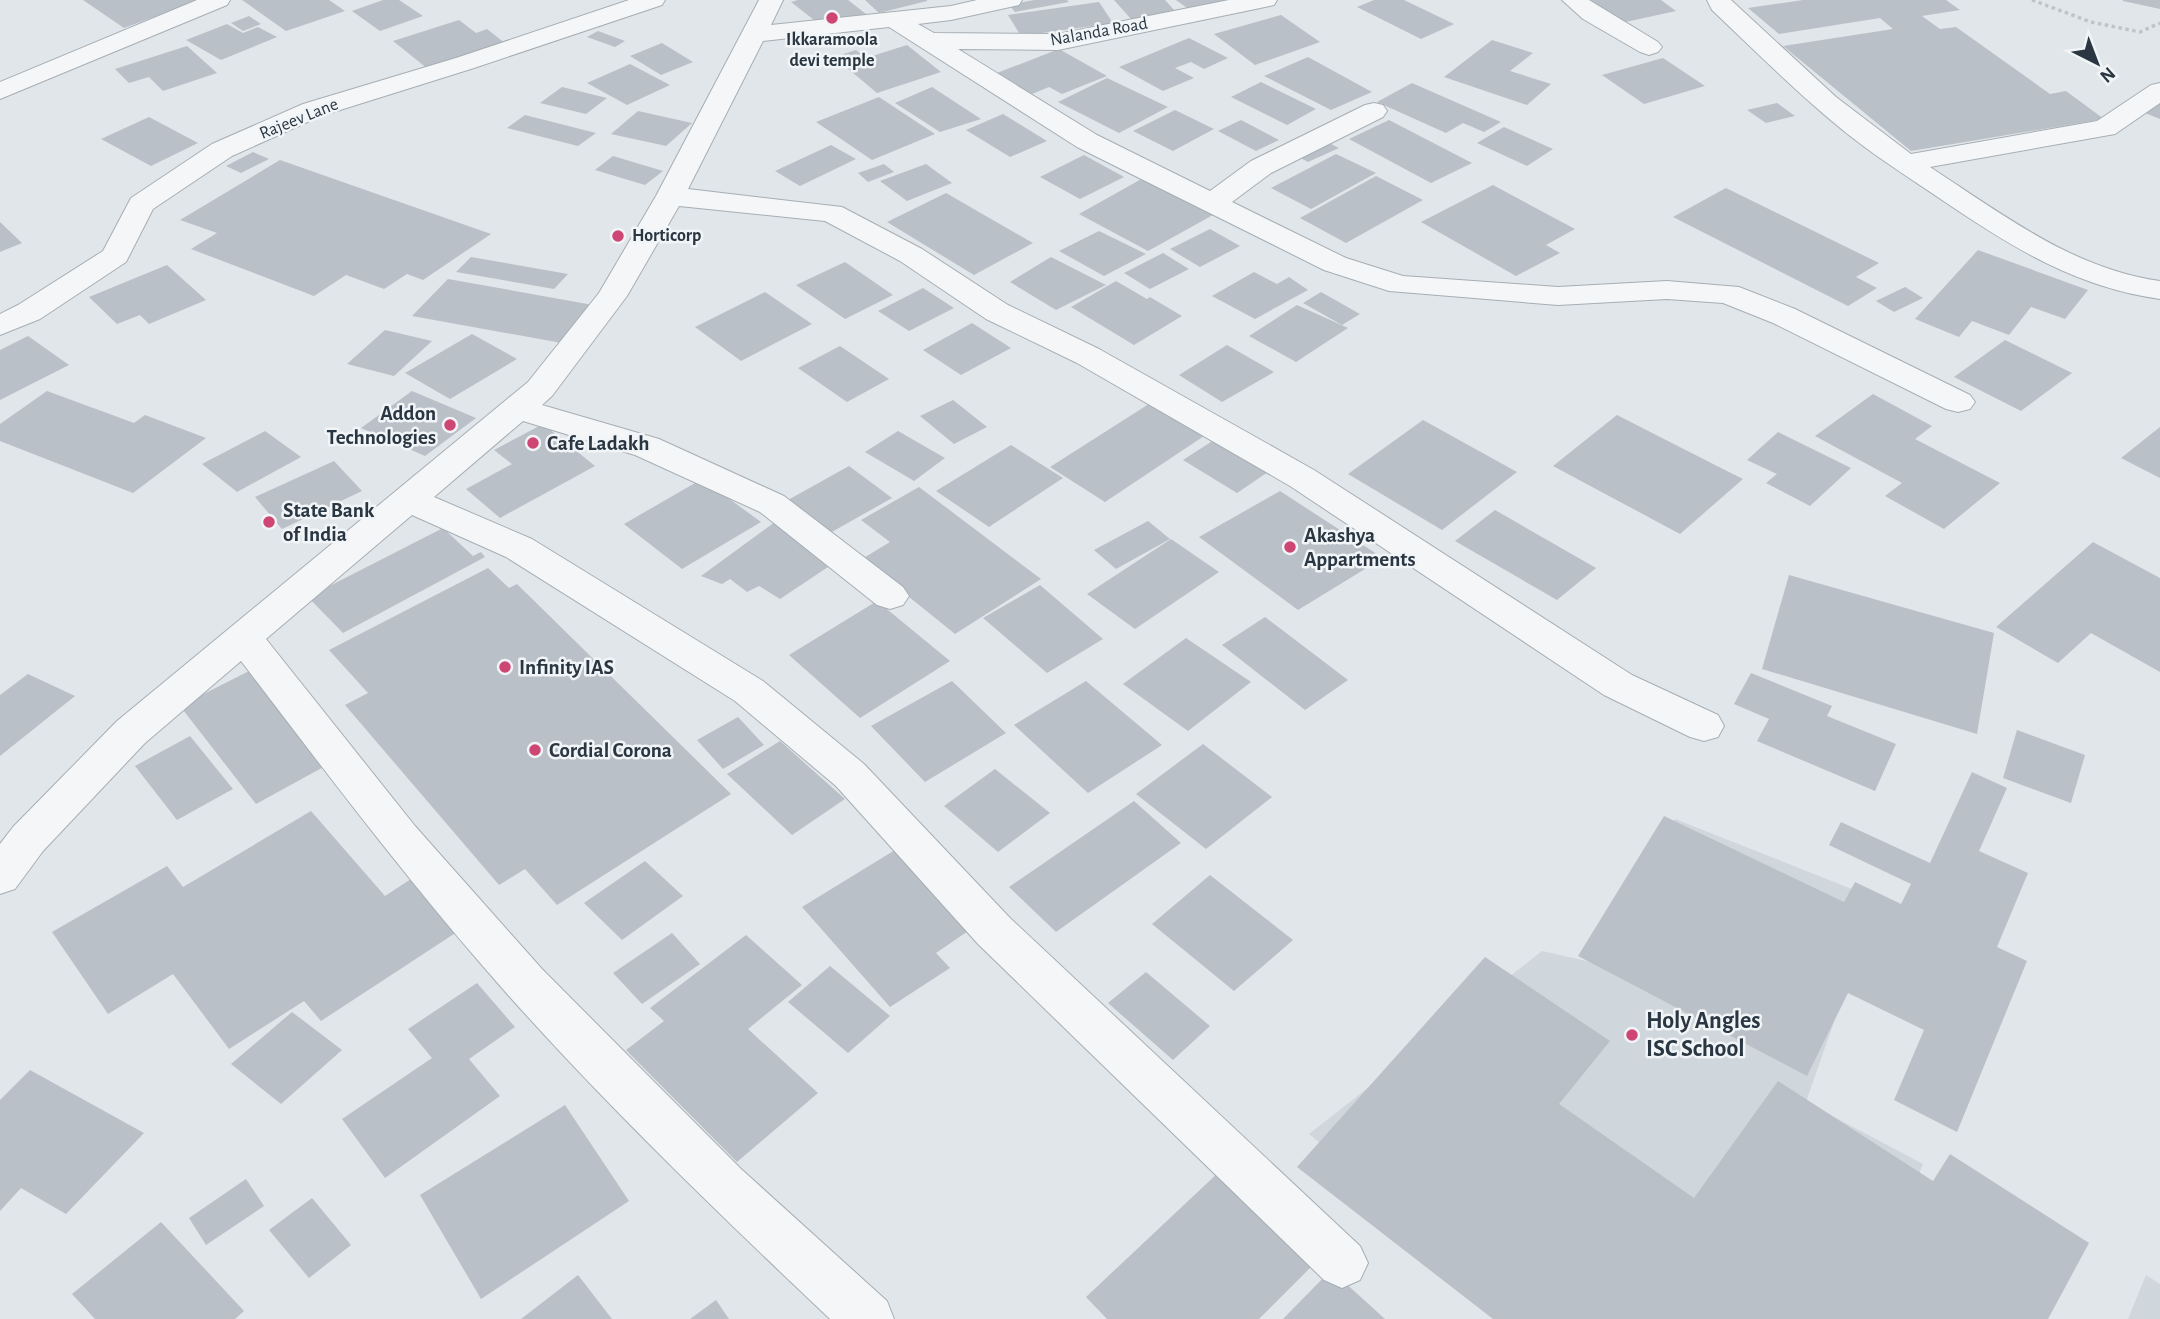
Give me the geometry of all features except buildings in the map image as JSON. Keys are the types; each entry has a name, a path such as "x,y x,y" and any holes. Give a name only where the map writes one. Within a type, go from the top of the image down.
{"street":[{"path":"0,91 218,0"},
{"name":"Rajeev Lane","path":"0,326 29,312 115,256 141,204 222,150 312,110 465,63 653,0"},
{"path":"0,877 28,839 131,732 540,389 612,296 670,195 771,0"},
{"path":"753,34 951,13 1010,0"},
{"name":"Nalanda Road","path":"930,41 1058,42 1265,0"},
{"path":"1574,0 1592,14 1649,47"},
{"path":"1719,0 1721,5 1842,116 1905,163 2048,254 2105,280 2160,290"},
{"path":"895,20 1087,141 1335,264 1400,285 1558,296 1667,290 1728,294 1784,316 1958,402"},
{"path":"1905,163 2105,128 2160,91"},
{"path":"1212,203 1261,167 1374,111"},
{"path":"670,195 832,213 911,255 997,312 1088,356 1302,478 1618,685 1704,726"},
{"path":"517,408 647,447 772,504 844,557 890,596"},
{"path":"408,499 519,548 749,691 850,775 994,931 1342,1263"},
{"path":"243,636 400,838 526,983 722,1184 868,1319"}],"path":[{"path":"2032,0 2091,22 2140,33 2160,23"}],"shaded area":[{"name":"Holy Angles ISC School","path":"1675,819 1877,899 1806,1102 1923,1164 1859,1319 1533,1319 1309,1134 1542,951 1613,967"},
{"path":"2146,1275 2160,1284 2160,1319 2128,1319"}],"place":[{"name":"Ikkaramoola devi temple","path":"832,18"},
{"name":"Horticorp","path":"618,236"},
{"name":"Addon Technologies","path":"450,425"},
{"name":"Cafe Ladakh","path":"533,443"},
{"name":"State Bank of India","path":"269,522"},
{"name":"Akashya Appartments","path":"1290,547"},
{"name":"Infinity IAS","path":"505,667"},
{"name":"Cordial Corona","path":"535,750"},
{"name":"Holy Angles ISC School","path":"1632,1035"}]}
